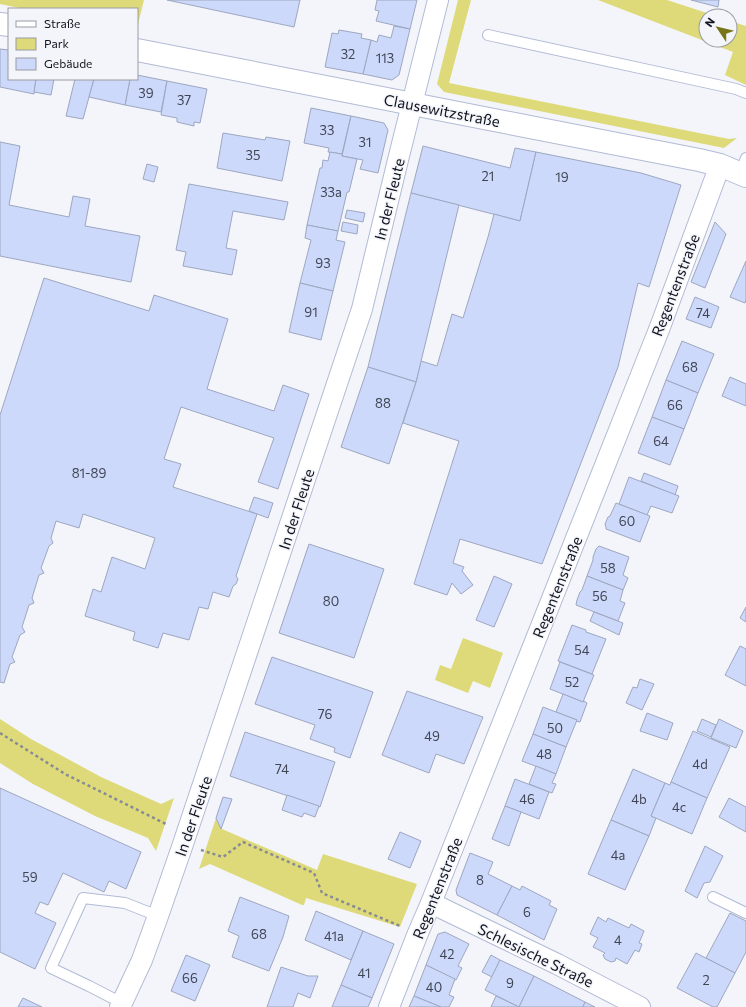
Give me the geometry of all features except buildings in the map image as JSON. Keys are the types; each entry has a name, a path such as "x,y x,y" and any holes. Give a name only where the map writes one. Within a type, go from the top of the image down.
{"street":[{"name":"In der Fleute","path":"121,1005 142,960 185,839 362,309 438,0"},
{"name":"Clausewitzstraße","path":"138,50 738,168"},
{"name":"Regentenstraße","path":"389,1007 660,327 738,168"},
{"name":"Schlesische Straße","path":"431,903 557,964 640,1007"}],"lane":[{"path":"488,35 736,88 746,93"},
{"path":"713,897 746,913"},
{"path":"121,1005 89,986 51,968 82,898 125,903 158,916"}],"path":[{"path":"0,733 65,774 185,839 223,857 243,842 314,873 322,893 418,933"}],"green space":[{"path":"0,0 144,0 138,24 138,8 19,8 0,4"},
{"path":"458,0 471,0 449,83 729,139 737,138 724,148 444,92 437,84"},
{"path":"598,0 667,0 698,10 698,39"},
{"path":"738,24 746,26 746,85 725,75 733,52 723,48 738,48"},
{"path":"463,638 503,653 490,688 473,681 468,693 435,680 440,665 451,669"},
{"path":"0,719 31,739 101,777 161,804 174,798 156,851 148,838 95,816 33,784 0,763"},
{"path":"216,818 222,829 317,870 323,854 417,884 400,927 306,898 304,905 302,905 210,864 199,869"}]}
